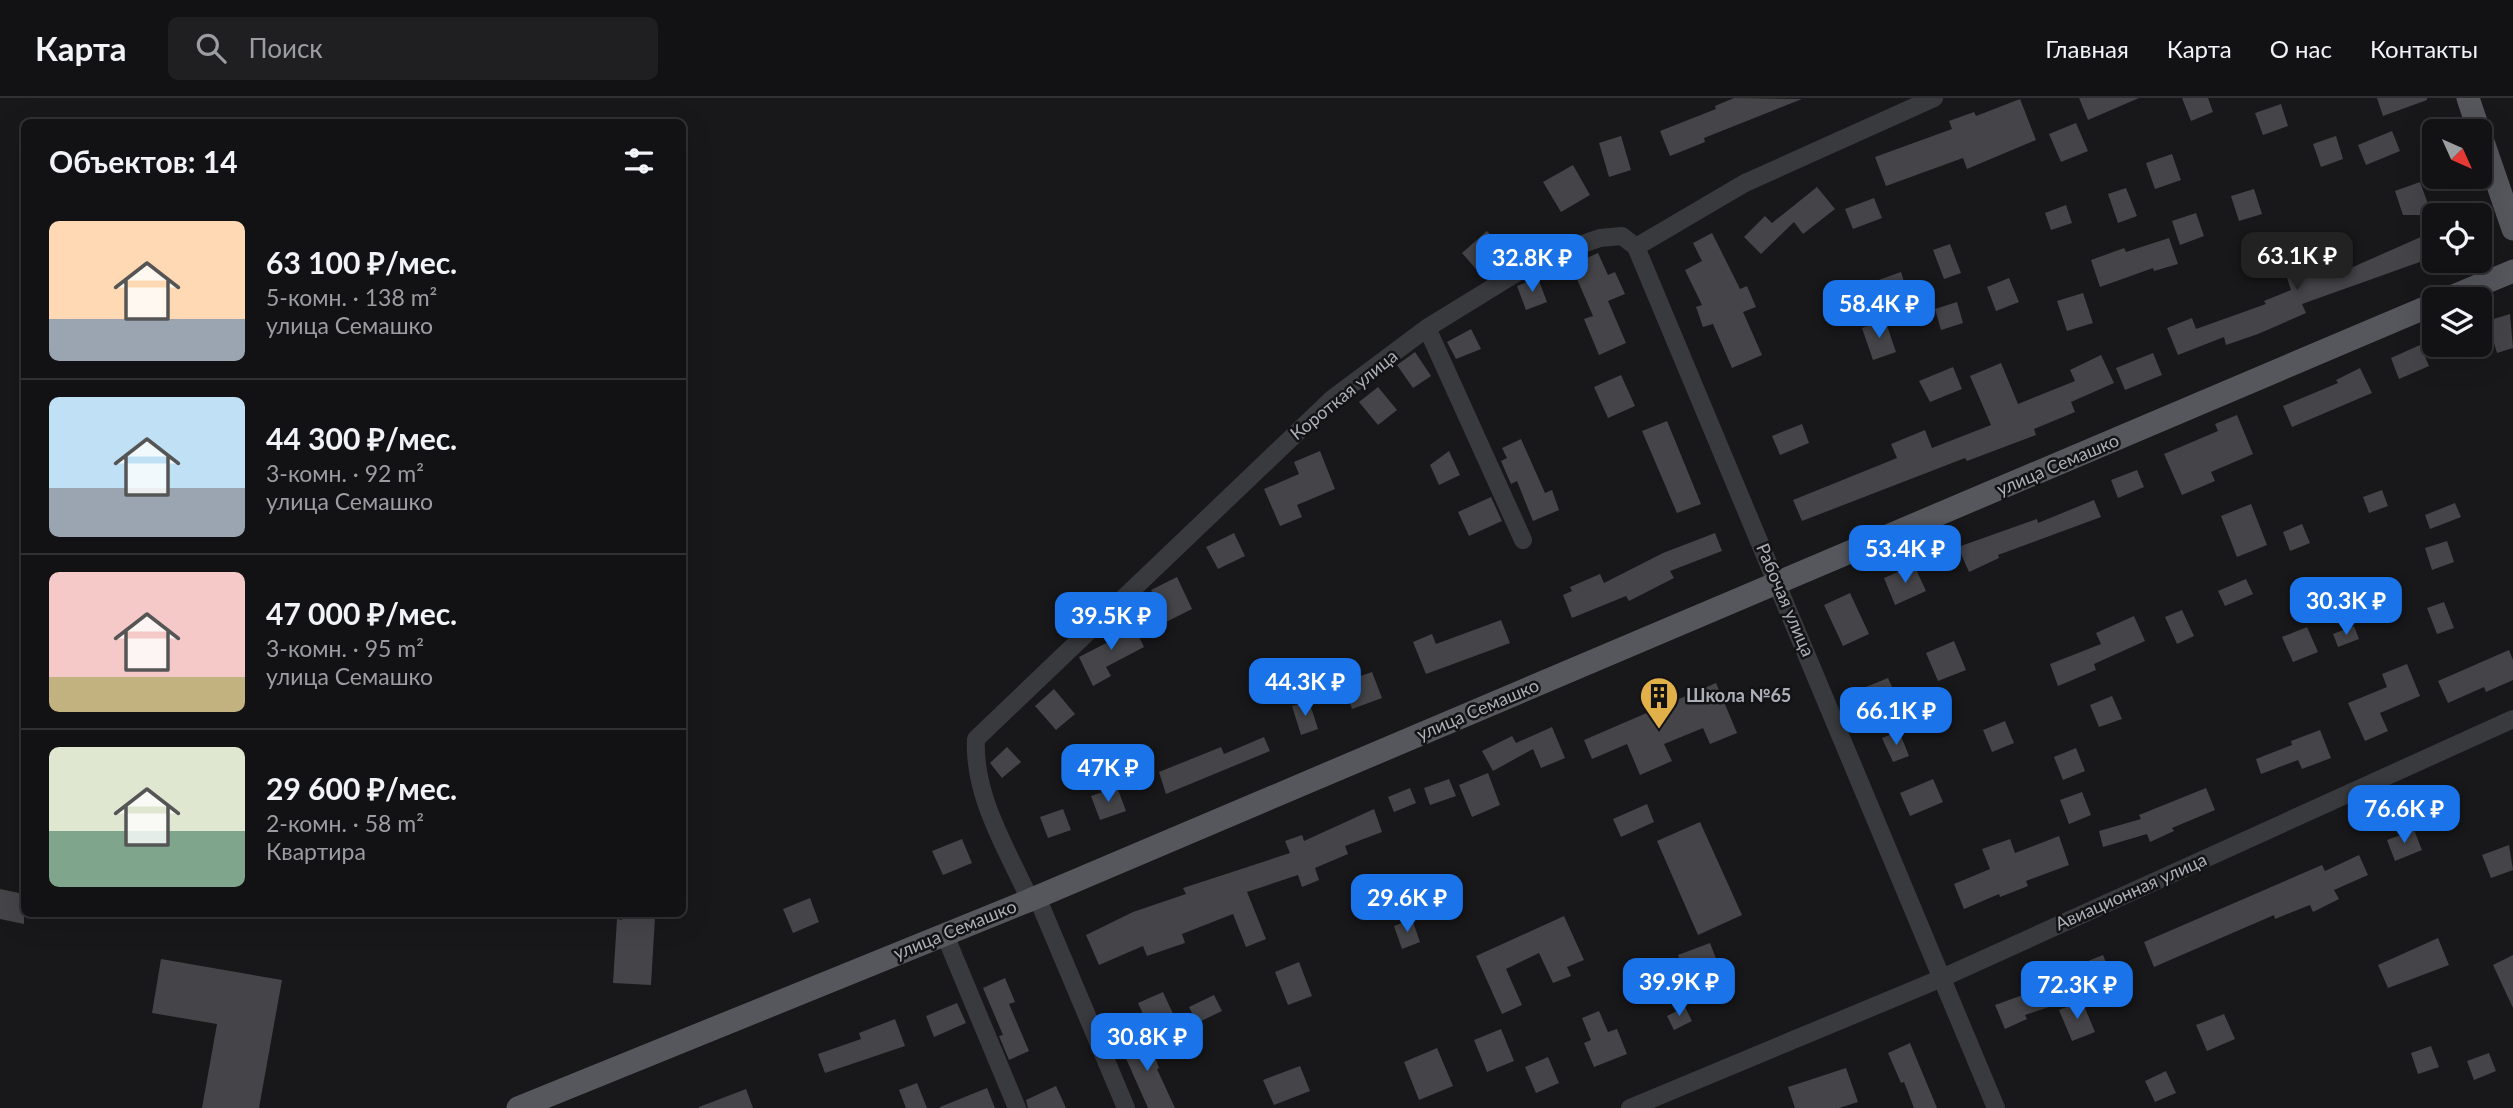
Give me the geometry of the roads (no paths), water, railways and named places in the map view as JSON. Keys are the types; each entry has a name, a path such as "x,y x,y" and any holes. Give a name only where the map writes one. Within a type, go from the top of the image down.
{"main road":[{"path":"2468,98 2475,119"},
{"path":"2492,169 2513,229"},
{"path":"2475,287 2513,271"},
{"name":"улица Семашко","path":"518,1108 946,935 2422,309"}],"street":[{"path":"1636,247 1745,183 1934,98"},
{"name":"Короткая улица","path":"1033,898 980,789 974,764 976,739 1332,399 1427,328 1539,259 1600,238 1622,236 1636,247"},
{"name":"Рабочая улица","path":"1636,247 1996,1108"},
{"path":"1427,328 1523,540"},
{"name":"Авиационная улица","path":"1630,1108 1942,978 2513,719"},
{"path":"1033,898 1126,1108"},
{"path":"946,935 1017,1108"}],"place":[{"name":"Школа №65","path":"1659,730"}]}
